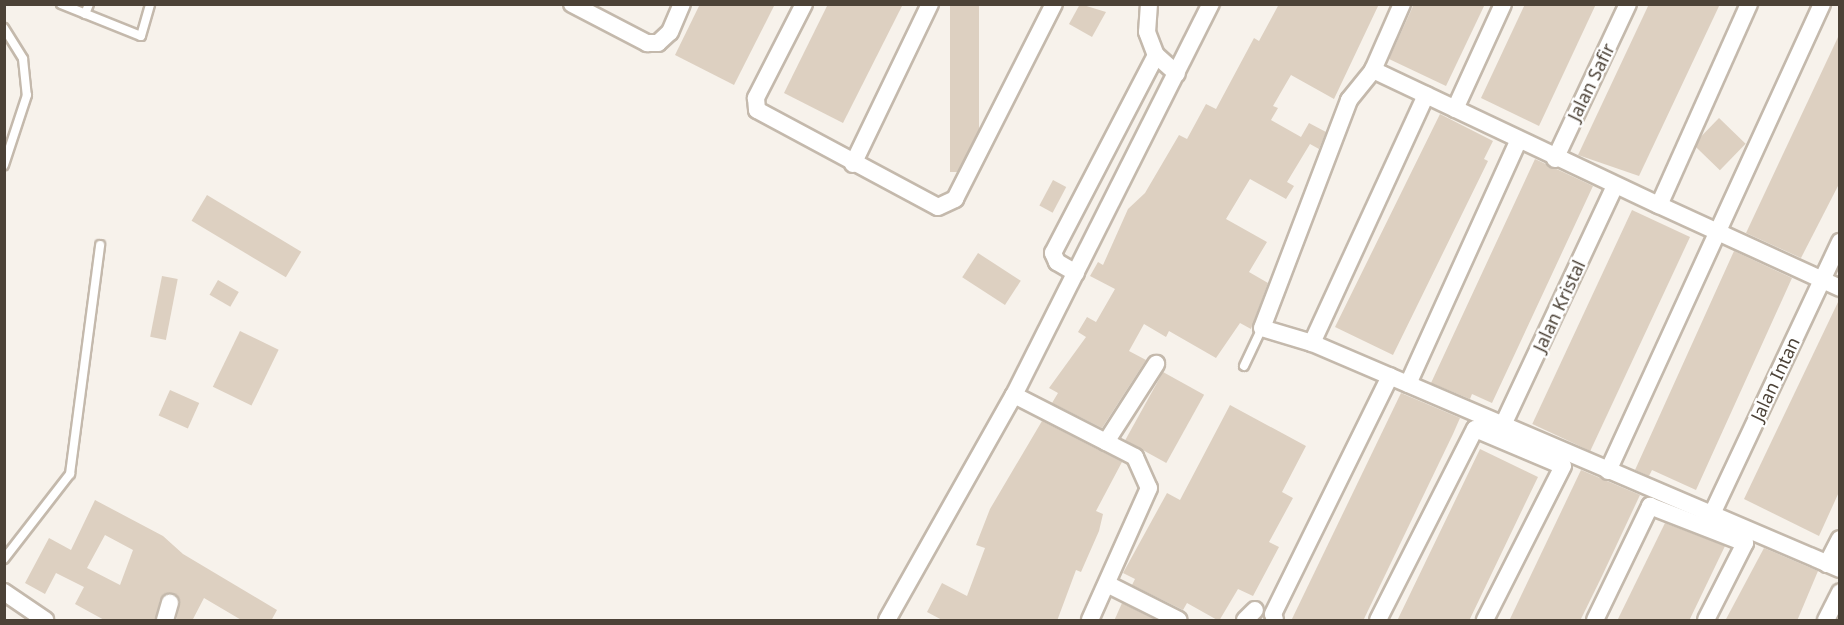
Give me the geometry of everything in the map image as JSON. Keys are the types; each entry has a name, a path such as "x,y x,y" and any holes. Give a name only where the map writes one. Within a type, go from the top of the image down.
{"street":[{"path":"572,4 647,43 658,43 670,32 682,4"},
{"path":"804,4 756,98 757,110 853,164 938,207 948,206 1054,4"},
{"path":"853,164 930,4"},
{"path":"1149,4 1147,32 1156,55 1177,74"},
{"path":"887,621 1014,395 1211,4"},
{"path":"1402,4 1373,70 1349,100 1262,328 1312,343 1502,427 1833,567 1839,539"},
{"path":"1455,109 1503,4"},
{"name":"Jalan Safir","path":"1554,159 1628,4"},
{"path":"1659,205 1749,4"},
{"path":"1608,471 1822,4"},
{"path":"1076,273 1057,262 1053,253 1156,55"},
{"path":"1373,70 1554,159 1839,288"},
{"path":"1312,343 1426,95"},
{"path":"1408,384 1518,142"},
{"name":"Jalan Kristal","path":"1502,427 1616,186"},
{"name":"Jalan Intan","path":"1711,516 1839,242"},
{"path":"1106,442 1156,364"},
{"path":"1275,621 1273,614 1390,376"},
{"path":"1014,395 1135,457 1149,488 1090,621"},
{"path":"1378,621 1475,429 1563,466 1485,621"},
{"path":"1595,621 1650,506 1745,543 1706,621"},
{"path":"1107,584 1179,621"},
{"path":"4,592 45,621"},
{"path":"1826,621 1839,592"},
{"path":"165,621 170,603"}],"lane":[{"path":"61,4 141,36 150,4"},
{"path":"85,14 89,4"},
{"path":"4,28 23,59 27,95 4,165"},
{"path":"4,559 70,474 100,246"},
{"path":"1244,366 1262,328"}],"building":[{"path":"700,4 775,4 734,85 675,55"},
{"path":"828,4 903,4 843,123 784,93"},
{"path":"950,4 979,4 979,172 950,172"},
{"path":"1080,4 1106,12 1092,37 1069,24"},
{"path":"1279,4 1379,4 1334,99 1291,75 1273,106 1278,108 1271,120 1301,137 1309,123 1326,132 1319,149 1310,144 1287,182 1294,186 1286,199 1250,179 1226,219 1267,242 1249,272 1268,283 1251,329 1240,323 1216,358 1169,331 1166,337 1144,324 1129,351 1146,360 1102,428 1052,403 1058,393 1049,388 1086,337 1078,332 1087,317 1096,322 1115,289 1090,276 1098,262 1103,265 1128,209 1145,193 1179,135 1187,139 1206,104 1216,109 1254,38 1259,41"},
{"path":"1414,4 1485,4 1446,86 1389,59"},
{"path":"1525,4 1596,4 1539,126 1481,98"},
{"path":"1649,4 1720,4 1639,176 1578,155"},
{"path":"1839,35 1839,184 1801,258 1746,233"},
{"path":"1440,114 1493,141 1484,159 1488,161 1393,355 1335,327"},
{"path":"1719,118 1746,144 1720,170 1693,145"},
{"path":"1535,159 1593,186 1492,403 1472,394 1470,399 1431,383"},
{"path":"1053,180 1066,187 1053,213 1039,206"},
{"path":"207,195 301,252 286,277 192,221"},
{"path":"1632,210 1690,237 1590,451 1532,424"},
{"path":"1734,251 1792,278 1696,490 1652,470 1649,476 1635,470"},
{"path":"978,253 1021,281 1005,305 962,277"},
{"path":"162,276 178,279 166,340 150,337"},
{"path":"218,280 239,292 230,307 210,295"},
{"path":"1839,300 1839,492 1819,536 1744,499"},
{"path":"240,331 279,350 251,406 213,387"},
{"path":"1163,372 1204,395 1166,463 1125,440"},
{"path":"170,390 199,403 188,429 159,416"},
{"path":"1401,393 1460,418 1363,621 1291,621"},
{"path":"1230,405 1306,446 1282,492 1293,498 1269,542 1279,547 1253,596 1238,589 1219,621 1187,603 1183,610 1132,585 1135,579 1123,573 1167,493 1180,500"},
{"path":"1042,421 1122,462 1096,511 1103,514 1099,531 1081,572 1076,570 1057,621 944,621 927,612 942,583 967,596 985,548 976,545 990,509"},
{"path":"1480,449 1538,477 1469,621 1397,621"},
{"path":"1581,470 1640,495 1602,576 1580,621 1509,621"},
{"path":"95,500 163,536 183,554 277,610 271,621 243,621 204,598 192,621 176,621 180,600 168,593 160,600 155,621 106,621 75,604 84,587 56,573 45,594 25,583 49,538 71,550","holes":["105,535 133,550 120,585 87,568"]},
{"path":"1665,523 1725,546 1689,621 1617,621"},
{"path":"1764,548 1818,571 1797,621 1725,621"},
{"path":"1122,603 1157,621 1114,621"}]}
